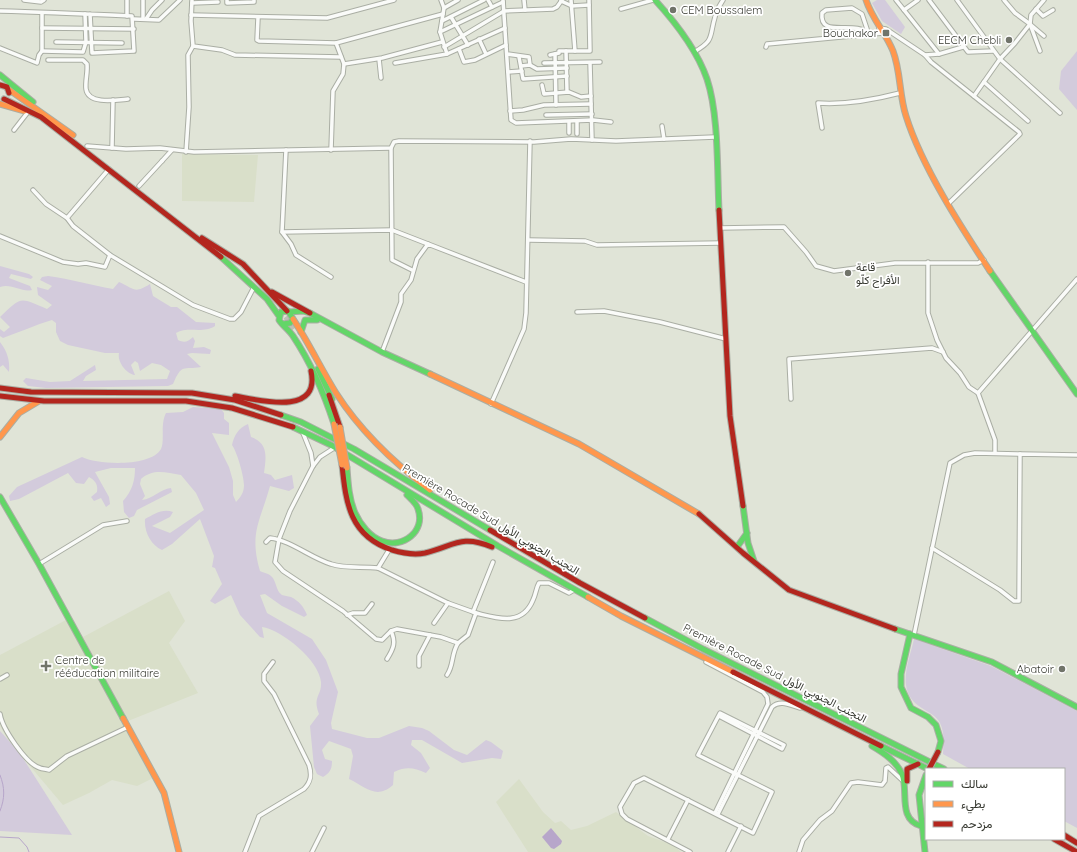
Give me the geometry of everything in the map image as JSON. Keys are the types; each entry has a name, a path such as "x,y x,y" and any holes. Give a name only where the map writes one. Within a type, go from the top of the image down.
{"main road":[{"path":"654,0 662,8 694,52 705,74 714,113 730,416 747,533 754,562"},
{"path":"868,1 879,28 893,51 900,93 908,122 948,204 984,260 1077,394"},
{"path":"0,75 202,238 239,266 280,308"},
{"path":"0,78 1,85 57,122"},
{"path":"2,99 8,96 8,89"},
{"path":"2,99 17,103 46,121 109,169 231,264 273,307 279,316 279,320 291,334 307,360 327,400 334,424 342,465 345,495 354,521 366,537 389,550 413,554 424,553 456,541 469,540 486,544 545,572"},
{"path":"0,104 28,112 46,121"},
{"path":"202,238 238,260 288,311 333,388 352,416"},
{"path":"267,290 382,352 579,444 686,505 698,513 754,562 789,590 992,662 1077,707"},
{"path":"279,316 281,312 288,311 310,314"},
{"path":"283,324 288,324 303,314 339,330"},
{"path":"301,332 302,324 306,320 311,318 319,321"},
{"path":"292,320 292,330 333,403"},
{"path":"294,328 352,416 383,450 417,481 534,555"},
{"path":"192,393 221,394 281,403 296,402 304,397 311,387 312,376 307,360"},
{"path":"315,362 333,403 340,427 353,507 356,516 374,537 389,543 398,544 410,539 420,524 421,518 417,505 406,494 358,461"},
{"name":"Première Rocade Sud التجنب الجنوبي الأول","path":"0,388 31,392 192,393 247,403 282,414 319,430 580,583 690,642 942,768"},
{"name":"Première Rocade Sud التجنب الجنوبي الأول","path":"0,396 39,401 186,401 232,408 267,417 335,447 621,616 926,768"},
{"path":"0,437 22,410 24,404 18,399"},
{"path":"22,410 39,401"},
{"path":"0,497 39,564 164,793 180,852"},
{"path":"737,547 747,533"},
{"path":"912,634 901,674 901,687 911,708 932,719 941,740 938,752 929,768"},
{"path":"852,732 895,763 904,781 905,811 914,824 921,826"},
{"path":"910,818 906,772 909,767 918,764"},
{"path":"925,777 919,795 921,826 925,852"},
{"path":"1065,836 1077,842"},
{"path":"1056,840 1076,852"}],"street":[{"path":"24,0 41,2 44,0"},
{"path":"127,0 127,16"},
{"path":"143,0 145,19"},
{"path":"145,19 162,0"},
{"path":"0,11 133,16 134,19 159,20 180,0"},
{"path":"227,0 227,3 254,2 254,0"},
{"path":"191,15 258,18 327,18 394,0"},
{"path":"441,0 444,8 440,32 447,54"},
{"path":"444,8 458,0"},
{"path":"442,21 484,0"},
{"path":"488,0 492,7"},
{"path":"524,0 525,10"},
{"path":"444,47 463,37 504,11 553,9 562,0 572,6 589,5"},
{"path":"571,0 574,51"},
{"path":"550,55 566,51 590,50 589,0"},
{"path":"621,9 654,0"},
{"path":"694,52 706,45 711,40 714,18 723,0"},
{"path":"896,0 939,54"},
{"path":"910,0 913,4"},
{"path":"904,10 918,0"},
{"path":"929,0 968,52 993,51"},
{"path":"957,0 1000,59 1060,113"},
{"path":"1004,0 1015,13 1044,36"},
{"path":"1040,51 1030,24 1031,15 1044,0"},
{"path":"186,152 189,107 188,55 193,46 191,38 192,1 218,2"},
{"path":"440,32 503,1 506,28 510,119 515,122 569,122 593,120 611,122"},
{"path":"852,8 862,14 869,34 860,27 830,27 824,24 821,18 822,13 826,10 852,8"},
{"path":"1036,8 1043,16 1054,10"},
{"path":"0,48 35,64 38,62 39,55 42,52 42,13"},
{"path":"42,52 82,53 86,42 88,29 88,14"},
{"path":"258,18 257,40 259,41 336,43 443,14"},
{"path":"451,17 468,45"},
{"path":"88,29 92,53 132,52 135,50 134,19"},
{"path":"974,96 1000,59 1030,24"},
{"path":"42,28 134,29"},
{"path":"395,63 447,54 506,28"},
{"path":"879,28 886,29 925,55 931,62 1010,124 1020,134 948,204"},
{"path":"766,47 767,44 883,33"},
{"path":"479,39 486,54"},
{"path":"56,42 122,42"},
{"path":"344,64 379,59 442,42"},
{"path":"331,150 333,91 343,74 344,64 336,43"},
{"path":"459,49 464,62 506,45"},
{"path":"193,46 222,50 235,55 341,57"},
{"path":"925,55 939,54 963,47"},
{"path":"566,51 567,92"},
{"path":"556,105 555,63 558,53"},
{"path":"507,54 519,57 529,57 530,65 537,70 555,70 566,68"},
{"path":"519,57 524,79 567,76"},
{"path":"48,60 81,59 85,61 87,66 86,90 88,95 94,99 128,99"},
{"path":"379,59 381,78"},
{"path":"544,63 567,61 571,64 600,62"},
{"path":"590,63 593,120 592,140"},
{"path":"508,72 530,65"},
{"path":"984,82 1028,121"},
{"path":"542,86 544,94 567,92 583,97 591,96"},
{"path":"822,128 818,103 838,105 900,93"},
{"path":"583,97 583,104"},
{"path":"112,148 113,100"},
{"path":"510,111 556,105 591,104"},
{"path":"14,130 28,112"},
{"path":"546,115 592,114"},
{"path":"577,121 577,134"},
{"path":"569,122 569,133"},
{"path":"662,126 664,139"},
{"path":"412,270 392,260 391,148 394,142 530,142 571,139 664,139 715,137"},
{"path":"491,404 524,329 529,240 530,142"},
{"path":"87,146 186,152 252,152 391,148"},
{"path":"139,186 172,150"},
{"path":"286,150 282,232 292,244 296,256 331,277"},
{"path":"67,218 109,169"},
{"path":"33,190 46,204 67,218 73,226 110,255 193,305 230,319 236,318 254,287"},
{"path":"720,228 784,228 806,252 816,266 834,271 895,263 978,263 984,260"},
{"path":"282,232 392,230 526,282"},
{"path":"0,236 63,262 78,264 86,263 105,267 110,255"},
{"path":"529,240 585,241 597,244 721,243"},
{"path":"382,352 401,302 401,294 412,276 412,270 417,258 428,244"},
{"path":"928,262 928,313 944,352 969,387 978,393 995,440 995,453"},
{"path":"978,393 1077,279"},
{"path":"577,312 611,312 660,322 726,339"},
{"path":"791,399 789,359 932,348 944,352"},
{"path":"303,432 311,453 313,466"},
{"path":"335,447 320,457 313,466 290,511 279,539 275,562 278,566 347,615 376,639 382,640 391,631 397,629 430,635 458,643"},
{"path":"912,634 950,463 964,455 995,453 1077,455"},
{"path":"932,548 1000,590 1014,601 1019,601 1020,454"},
{"path":"39,564 103,526 127,521"},
{"path":"266,542 270,538 279,539 332,564 345,567 378,568 448,603 474,613 503,620 521,614 532,603 538,584 542,582 549,583 569,593 575,590"},
{"path":"378,568 389,550"},
{"path":"447,676 451,670 453,653 458,643 468,635 474,613 493,562"},
{"path":"434,623 448,603"},
{"path":"347,615 353,613 365,613 372,604"},
{"path":"387,659 394,648 395,640 391,631"},
{"path":"419,666 419,656 430,635"},
{"path":"691,651 712,665 765,694 768,700 768,707 757,733 716,814"},
{"path":"245,852 259,816 304,790 309,784 311,778 309,765 274,694 264,682 264,674 273,662"},
{"path":"0,679 7,675"},
{"path":"757,733 775,704 785,703 807,709"},
{"path":"0,714 2,724 22,752 39,768 49,770 67,756 128,727"},
{"path":"690,852 668,839 627,819 621,812 620,807 634,783 644,778 753,832 772,792 698,755 720,714 784,745 782,749 757,733"},
{"path":"799,852 803,840 820,820 832,811 851,784 858,782 882,785 885,781 886,768 888,767 904,781"},
{"path":"668,839 688,800"},
{"path":"728,852 741,826"},
{"path":"312,852 324,828"}],"shaded area":[{"path":"877,0 885,0 905,27 901,34 882,21 872,3"},
{"path":"1077,51 1077,110 1059,89 1061,71"},
{"path":"182,154 258,155 254,202 182,201"},
{"path":"0,266 29,274 33,277 31,279 11,274 9,278 30,286 32,290 28,291 9,286 0,287"},
{"path":"48,276 113,289 119,282 137,290 150,284 153,296 171,307 177,307 196,322 215,323 215,326 210,328 201,330 185,330 176,333 178,340 182,342 188,341 193,337 195,341 193,348 204,347 211,350 210,354 187,354 201,367 181,370 173,384 168,386 46,388 28,386 23,381 26,378 50,382 70,381 95,365 96,370 86,376 83,381 167,379 170,371 161,365 152,363 140,371 138,363 135,361 131,365 135,375 132,374 123,367 119,360 119,353 105,353 68,345 60,341 56,332 56,323 52,320 3,338 0,336 0,329 4,332 10,327 0,317 17,302 31,302 47,309 52,305 38,295 37,287 48,290 52,286 40,280 42,277"},
{"path":"0,342 8,356 9,372 3,365 0,367"},
{"path":"193,407 221,409 224,413 224,419 229,423 229,435 212,433 229,467 233,481 233,495 236,502 242,494 244,485 240,464 232,445 237,433 248,424 251,437 261,443 264,447 266,457 264,473 271,475 275,480 292,475 294,488 289,491 270,486 257,528 257,558 260,571 273,578 282,595 291,597 299,602 307,615 304,617 282,606 265,594 260,595 267,613 312,639 326,660 338,692 331,723 332,729 367,738 379,738 409,726 422,728 429,731 454,750 467,755 486,740 503,751 501,759 492,758 462,763 422,740 412,740 411,745 421,753 430,768 426,773 410,768 394,772 393,785 381,792 376,792 371,791 349,779 353,756 351,749 329,741 322,750 325,759 332,761 331,769 323,777 317,774 314,767 310,726 319,714 316,703 321,682 319,673 314,665 298,647 270,629 262,627 264,638 260,637 240,615 231,595 215,604 210,601 222,584 215,568 212,567 214,556 200,519 172,544 162,550 158,548 149,538 145,519 152,515 166,511 173,512 170,517 152,526 170,533 204,510 196,493 181,475 155,472 141,479 140,484 145,496 142,500 150,498 163,490 171,488 172,492 137,510 134,516 129,518 124,512 123,501 132,486 135,468 111,468 95,472 109,497 110,504 106,507 101,498 94,501 91,497 97,492 97,485 93,480 89,477 84,484 76,483 68,473 19,499 10,501 9,496 17,487 82,457 100,462 124,463 136,462 155,455 162,446 163,422 166,413 183,412"},
{"path":"169,591 185,621 169,643 198,693 128,721 83,637"},
{"path":"66,620 153,778 137,786 112,780 63,805 8,740 0,726 0,655"},
{"path":"914,639 991,666 1077,711 1077,828 1065,822 1065,768 968,768 943,754 942,727 937,718 916,704 908,693 906,685 907,668"},
{"path":"0,731 19,752 72,835 0,831"},
{"path":"519,779 543,812 555,823 561,821 571,830 587,826 616,812 648,836 673,845 681,852 528,852 496,802"},
{"path":"551,828 562,841 561,844 554,849 551,848 542,837"}],"waterway":[{"path":"0,775 4,793 0,811"},
{"path":"0,837 19,838 27,847 29,852"}],"tunnel":[{"path":"280,308 295,328"}],"traffic: fast":[{"path":"655,0 671,18 692,47 707,79 711,93 716,126 719,210"},
{"path":"0,75 33,102"},
{"path":"221,257 267,299 279,316"},
{"path":"990,271 1077,394"},
{"path":"283,324 290,323 293,319 288,311 281,312 279,320 293,336 306,357 326,401 334,424"},
{"path":"290,312 303,311 310,313 382,352 430,374"},
{"path":"301,332 305,320 317,320"},
{"path":"318,369 332,399"},
{"path":"281,415 301,422 354,449 490,530"},
{"path":"293,427 331,445 498,546 588,597"},
{"path":"347,468 350,497 355,513 366,530 382,541 390,543 405,540 416,531 420,517 415,503 407,495"},
{"path":"0,497 39,564 123,718"},
{"path":"743,506 748,543 754,561"},
{"path":"737,547 747,533"},
{"path":"645,618 703,649 942,768"},
{"path":"895,629 992,662 1077,707"},
{"path":"910,634 901,674 901,687 911,708 928,717 936,725 941,741 938,752"},
{"path":"872,746 889,758 899,769 904,781 906,811 909,817 921,826"},
{"path":"881,746 926,768"},
{"path":"925,778 919,795 925,852"}],"traffic: slow":[{"path":"866,0 887,38 896,59 906,116 922,156 943,196 990,271"},
{"path":"8,89 73,135"},
{"path":"0,104 24,111"},
{"path":"293,319 336,393 356,421 391,458 430,490"},
{"path":"430,374 579,444 699,514"},
{"path":"0,437 19,413 39,401"},
{"path":"334,424 342,465"},
{"path":"340,427 347,468"},
{"path":"588,597 621,616 733,672"},
{"path":"123,718 164,793 179,852"}],"traffic: jam":[{"path":"0,85 7,87 9,93"},
{"path":"4,99 41,117 221,257"},
{"path":"719,210 730,416 743,506"},
{"path":"202,238 243,264 287,311"},
{"path":"272,292 310,313"},
{"path":"235,396 272,402 297,400 307,395 312,385 311,371"},
{"path":"0,388 31,392 192,393 235,400 281,415"},
{"path":"329,395 340,427"},
{"path":"0,396 44,401 186,401 232,408 293,427"},
{"path":"342,465 346,493 353,517 367,536 378,544 392,550 413,554 421,554 465,541 473,541 492,547"},
{"path":"699,514 743,553 789,590 895,629"},
{"path":"490,530 580,583 645,618"},
{"path":"733,672 881,746"},
{"path":"930,768 938,752"},
{"path":"907,781 907,769 918,764"},
{"path":"1065,836 1077,843"},
{"path":"1056,840 1077,852"}],"place":[{"name":"CEM Boussalem","path":"673,10"},
{"name":"Bouchakor","path":"886,33"},
{"name":"EECM Chebli","path":"1009,40"},
{"name":"قاعة الأفراح كلّو","path":"848,273"},
{"name":"Centre de rééducation militaire","path":"46,666"},
{"name":"Abatoir","path":"1062,669"}]}
